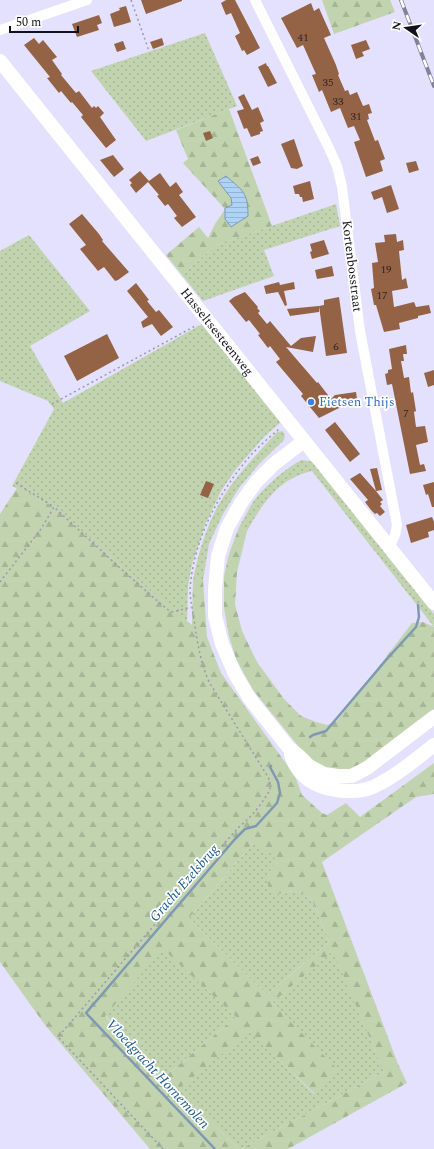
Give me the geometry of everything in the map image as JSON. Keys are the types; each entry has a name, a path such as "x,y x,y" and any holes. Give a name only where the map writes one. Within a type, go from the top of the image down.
{"main road":[{"name":"Hasseltsesteenweg","path":"0,61 434,603"},
{"path":"304,441 274,464 256,482 241,503 227,528 222,542 218,556 215,589 215,616 222,644 235,674 250,699 289,748 309,766 324,774 352,776 367,768 434,718"},
{"path":"289,748 294,763 304,776 318,785 338,791 358,790 372,787 395,774 430,748"}],"street":[{"path":"0,30 87,0"},
{"name":"Kortenbosstraat","path":"255,0 337,166 345,205 360,331 397,525 396,535 389,548"}],"path":[{"path":"131,0 148,51"},
{"path":"52,404 207,319"},
{"path":"163,1149 58,1037 157,922 173,900 238,828 252,815 270,790 270,781 268,777 208,682 202,666 196,640 190,591 197,552 207,524 225,489 253,454 288,421"},
{"path":"16,483 54,507 119,567 172,612 177,612 191,607"},
{"path":"0,582 41,529 54,507"}],"green space":[{"path":"322,0 390,0 395,12 334,34"},
{"path":"205,33 237,106 146,141 91,71"},
{"path":"229,109 272,226 216,245 182,275 166,255 199,227 208,238 225,209 183,163 188,159 176,130"},
{"path":"336,204 340,226 264,250 274,276 203,301 182,275 216,245"},
{"path":"29,235 90,311 30,346 63,403 202,324 282,421 264,437 236,469 221,491 205,525 192,564 188,587 187,622 54,507 12,486 54,409 48,401 0,381 0,251"},
{"path":"282,431 285,434 284,440 260,463 239,488 223,514 209,544 203,580 193,580 204,538 212,517 222,499 234,481 255,456 277,432"},
{"path":"301,460 315,463 434,614 434,627 312,471 300,475 281,486 259,511 247,531 239,527 253,502 263,490 282,473"},
{"path":"17,488 54,507 117,563 192,625 193,580 203,580 207,637 221,673 295,776 302,795 322,813 327,815 346,803 360,817 434,763 434,794 416,797 322,862 398,1064 407,1083 288,1149 241,1149 384,1072 333,951 272,1003 338,1070 315,1094 249,1032 177,1090 239,1149 150,1149 45,1025 0,962 0,514","holes":["253,843 272,854 277,862 267,875 269,891 278,894 298,890 312,900 329,942 267,995 189,918","163,949 236,1017 163,1078 105,1016"]},
{"path":"239,527 247,531 237,572 235,604 242,631 257,662 284,699 301,716 327,725 337,721 412,623 423,622 434,627 434,709 363,763 349,769 340,770 323,768 307,757 253,690 236,659 229,636 224,608 224,576 229,554"},
{"path":"254,842 273,854 277,862 267,875 278,894 298,890 312,900 329,942 267,995 189,918"},
{"path":"163,948 236,1017 163,1078 105,1015"},
{"path":"333,950 384,1072 239,1149 177,1090 249,1031 314,1094 337,1070 272,1003"}],"water":[{"path":"226,176 237,185 246,197 248,208 248,216 231,227 225,219 225,208 232,205 231,198 218,181"}],"building":[{"path":"141,0 182,0 182,1 146,14"},
{"path":"226,0 235,0 260,48 247,55 244,50 242,51 235,36 240,33 231,13 226,15 221,3"},
{"path":"311,3 314,11 319,8 331,35 324,38 336,65 338,75 345,91 348,90 350,95 357,92 363,106 369,104 372,113 368,114 369,119 367,120 375,141 378,140 385,159 380,161 383,171 366,177 354,142 360,140 354,126 348,128 340,108 331,112 322,90 319,92 312,75 316,74 303,45 297,48 281,18"},
{"path":"126,6 131,22 114,27 110,14 120,10 119,8"},
{"path":"99,15 102,23 97,25 99,30 77,37 72,24"},
{"path":"34,38 39,44 43,40 57,57 52,60 62,74 61,75 76,93 79,91 92,108 94,106 96,108 98,106 104,113 100,117 116,140 106,148 81,117 83,115 61,91 59,93 47,78 50,77 24,45"},
{"path":"162,38 164,45 153,49 150,42"},
{"path":"366,40 370,49 362,52 364,56 356,59 351,45"},
{"path":"123,41 126,49 117,52 114,44"},
{"path":"266,63 277,83 268,87 258,67"},
{"path":"244,94 252,110 258,107 264,121 260,123 263,131 260,132 260,134 251,137 247,128 244,129 237,111 244,109 238,97"},
{"path":"210,131 213,138 206,141 203,133"},
{"path":"294,139 303,166 297,169 291,168 281,144"},
{"path":"113,155 124,169 114,177 100,160"},
{"path":"258,156 261,163 253,166 250,159"},
{"path":"416,161 419,170 409,173 406,163"},
{"path":"140,171 149,181 160,173 170,187 176,182 183,192 179,195 196,217 182,227 174,218 177,216 168,204 165,206 157,196 159,195 148,182 136,193 130,185 132,183 129,180"},
{"path":"310,181 314,199 303,202 302,197 300,197 299,194 295,194 293,186"},
{"path":"391,185 399,209 387,213 382,197 374,200 371,192"},
{"path":"82,214 99,234 103,240 102,241 129,272 118,280 115,281 104,267 98,271 80,249 86,245 69,224"},
{"path":"396,234 397,242 403,240 404,250 399,251 402,280 406,278 408,288 392,291 394,307 414,302 416,307 429,305 431,313 399,323 400,329 384,332 376,305 374,305 371,289 374,288 372,263 378,262 375,243 385,242 384,235"},
{"path":"324,240 329,254 312,259 310,244"},
{"path":"332,266 334,276 317,279 315,270"},
{"path":"279,282 280,285 294,282 295,289 284,291 287,305 285,306 278,292 266,294 264,286"},
{"path":"136,283 156,312 159,310 173,327 161,336 152,324 143,328 141,322 148,317 127,291"},
{"path":"245,292 258,307 257,308 260,311 258,313 267,324 270,321 291,346 301,338 316,336 313,352 286,347 317,383 318,382 331,399 335,395 356,392 357,399 319,418 301,396 303,394 276,362 280,359 270,346 268,348 258,335 260,334 249,320 246,322 229,301"},
{"path":"339,297 347,353 326,356 319,306 324,305 324,300"},
{"path":"319,306 319,312 290,316 287,309"},
{"path":"107,334 119,358 77,381 64,356"},
{"path":"406,345 407,354 403,354 404,361 401,361 404,378 409,377 411,393 413,392 416,411 414,412 416,427 425,426 428,442 416,445 420,465 424,464 426,471 410,474 392,384 387,385 385,374 388,373 388,370 392,369 389,349"},
{"path":"434,370 434,385 428,387 424,373"},
{"path":"335,422 360,454 350,462 325,430"},
{"path":"377,468 382,490 376,491 370,469"},
{"path":"360,473 383,500 380,502 382,504 380,506 385,512 380,516 371,510 365,502 368,500 350,479"},
{"path":"206,481 214,484 208,498 200,495"},
{"path":"434,482 434,507 432,507 428,494 426,495 423,485"},
{"path":"432,517 434,522 434,530 428,532 429,537 411,543 406,525"}],"waterway":[{"name":"Gracht Ezelsbrug","path":"310,737 326,731 416,627 419,617 418,605"},
{"name":"Gracht Ezelsbrug","path":"215,1149 86,1013 235,839 245,829 256,826 277,803 280,793 278,782 270,767 271,766"}],"railway":[{"path":"401,0 434,86"}],"place":[{"name":"Fietsen Thijs","path":"311,402"}],"water label":[{"name":"Vloedgracht Hornemolen","path":"158,1074"}]}
